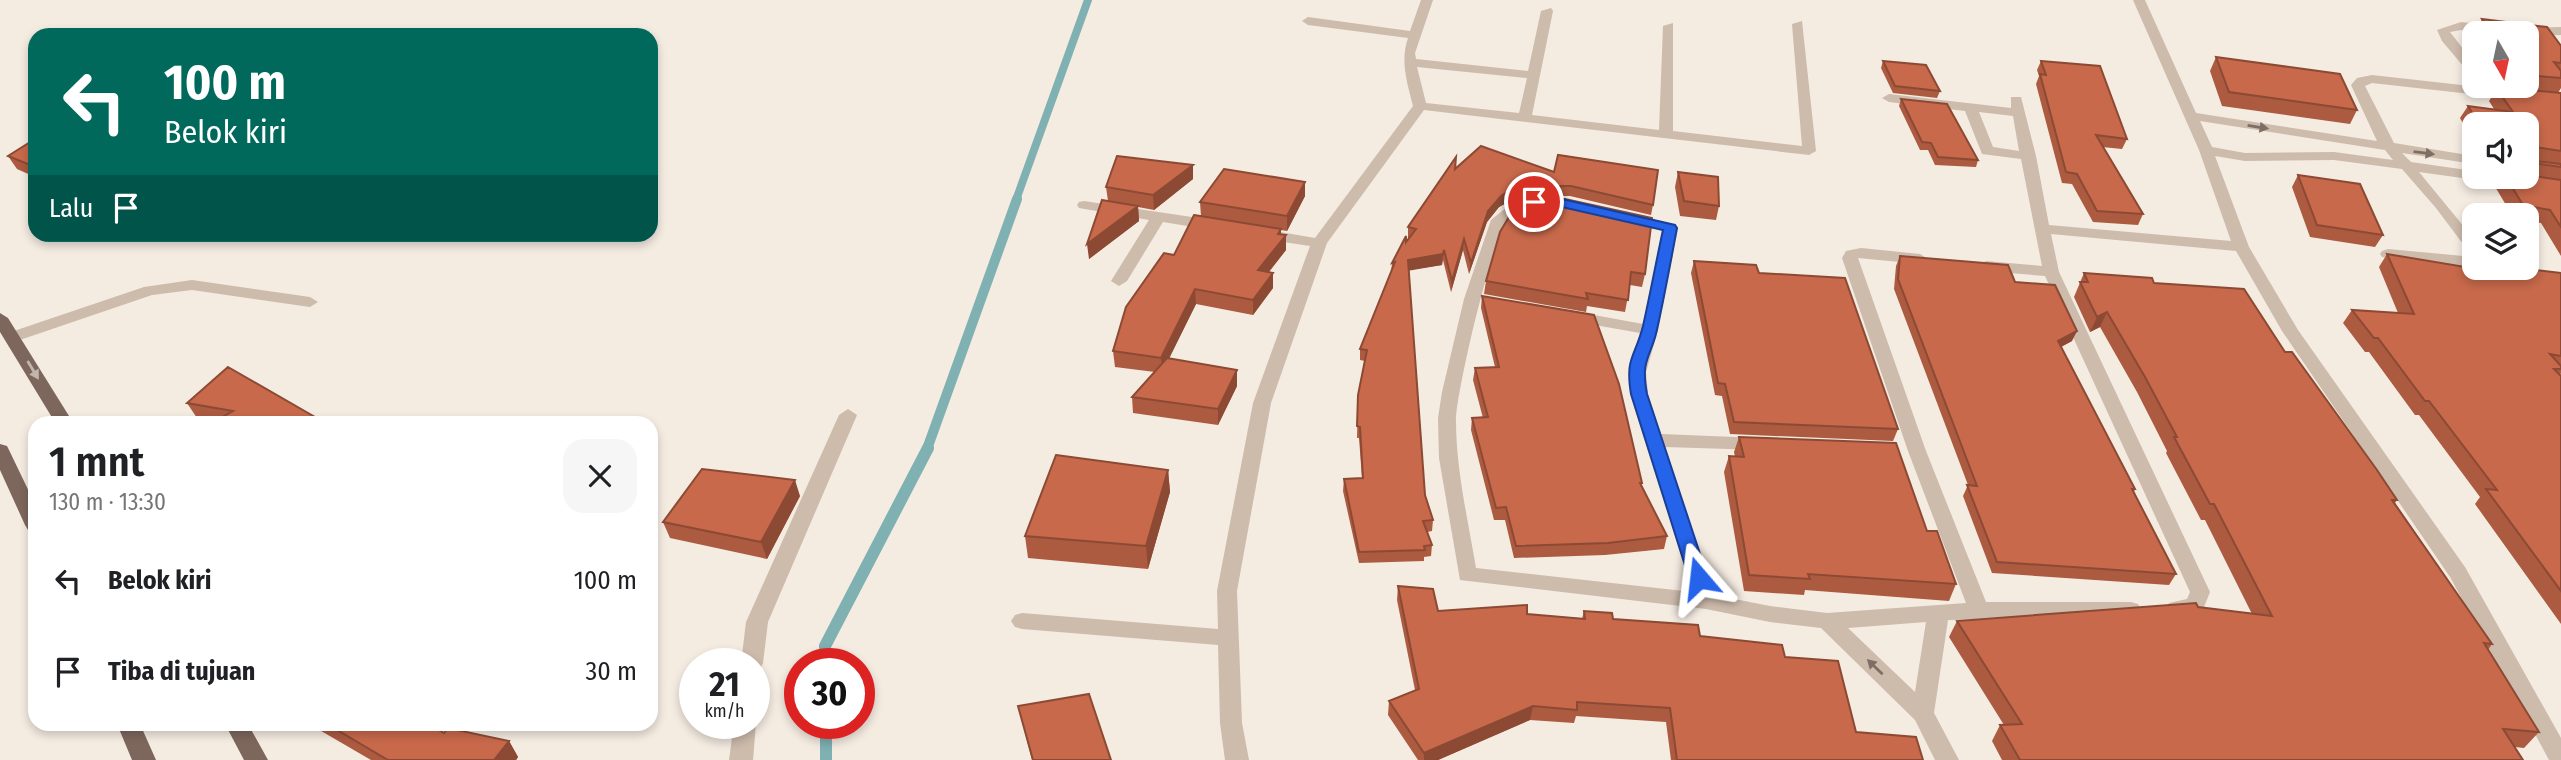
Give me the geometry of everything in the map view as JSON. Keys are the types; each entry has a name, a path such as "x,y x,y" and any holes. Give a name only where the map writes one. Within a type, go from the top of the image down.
{"main road":[{"path":"0,318 60,416"},
{"path":"0,450 28,510"},
{"path":"131,731 144,760"},
{"path":"240,731 256,760"}],"street":[{"path":"1237,760 1231,723 1227,591 1262,403 1319,243 1420,106 1409,54 1427,0"},
{"path":"2139,0 2206,150 2241,247 2290,331 2458,572 2561,760"},
{"path":"1525,118 1547,11"},
{"path":"1308,21 1416,35"},
{"path":"1420,106 1809,151 1798,24"},
{"path":"1666,134 1670,26"},
{"path":"2462,26 2443,30 2446,38 2462,56"},
{"path":"2539,34 2561,31"},
{"path":"1410,62 1534,75"},
{"path":"2462,87 2372,79 2362,81 2358,85 2378,130 2391,149 2462,234"},
{"path":"2539,97 2561,100"},
{"path":"1562,203 1534,202 1517,206 1505,213 1494,231 1472,299 1447,418 1448,458 1467,575 1706,601 1770,614 1827,621 1979,610 2166,610 2195,606 2200,592 2051,272 2017,106 1971,108 1889,98"},
{"path":"1971,108 1987,151 2029,156"},
{"path":"2191,116 2462,158"},
{"path":"2206,150 2245,157 2334,156 2462,174"},
{"path":"2539,185 2561,188"},
{"path":"1084,205 1225,227"},
{"path":"1616,215 1670,228 1650,330 1639,356 1636,373 1639,394 1706,601"},
{"path":"1119,281 1158,216"},
{"path":"2043,229 2241,247"},
{"path":"1252,232 1319,243"},
{"path":"1942,261 1861,253 1852,254 1850,258 1910,451 1979,610"},
{"path":"2388,254 2462,261"},
{"path":"1969,264 2051,272"},
{"path":"13,337 150,290 173,286 192,285 310,302"},
{"path":"1472,299 1493,303"},
{"path":"1555,313 1650,330"},
{"path":"754,648 757,622 848,415"},
{"path":"1655,440 1779,445"},
{"path":"1923,713 1938,614"},
{"path":"1021,621 1228,638"},
{"path":"1827,621 1923,713 1947,760"},
{"path":"741,760 743,739"}],"building":[{"path":"2539,26 2547,27 2561,46 2561,63 2554,62 2561,71 2561,78 2539,76"},
{"path":"2216,57 2340,74 2357,110 2229,92"},
{"path":"1883,61 1926,65 1940,91 1895,86"},
{"path":"2041,61 2100,66 2127,139 2096,135 2143,214 2097,211 2077,174 2066,172 2040,74 2046,75"},
{"path":"2539,91 2561,93 2561,151 2539,147 2539,112 2513,112 2503,98 2539,98"},
{"path":"1901,99 1947,104 1978,160 1938,157 1931,143 1922,142"},
{"path":"2468,106 2513,112 2472,112"},
{"path":"28,143 28,164 8,156"},
{"path":"1481,146 1554,172 1558,155 1658,170 1653,205 1571,186 1528,186 1501,196 1488,211 1471,263 1464,239 1452,281 1444,250 1443,254 1408,260 1425,495 1433,520 1423,521 1432,545 1424,546 1425,550 1359,552 1344,479 1363,478 1360,427 1357,426 1358,395 1367,350 1360,349 1395,262 1392,263 1406,236 1406,242 1416,229 1408,227 1456,157 1455,169"},
{"path":"1117,156 1193,165 1153,195 1106,187"},
{"path":"2539,161 2561,164 2561,167 2539,164"},
{"path":"1224,169 1305,182 1287,216 1200,202"},
{"path":"1678,172 1718,177 1719,206 1684,201"},
{"path":"2298,175 2360,184 2383,235 2317,225"},
{"path":"2539,177 2561,180 2561,227 2550,210 2539,208 2539,203 2522,203 2513,189 2539,189"},
{"path":"1532,198 1565,199 1652,218 1645,274 1631,272 1628,300 1586,293 1588,299 1486,281 1500,232 1513,210 1521,202"},
{"path":"1102,200 1138,206 1087,244"},
{"path":"1194,215 1281,229 1278,234 1286,235 1258,270 1273,273 1253,300 1195,289 1161,358 1113,351 1126,307 1164,253 1174,255"},
{"path":"2387,254 2462,266 2462,280 2539,280 2539,270 2561,273 2561,356 2550,354 2561,366 2561,369 2554,369 2561,376 2561,591 2486,489 2497,490 2429,401 2425,401 2378,338 2374,338 2352,310 2414,314"},
{"path":"1900,256 2008,265 2015,282 2055,285 2077,331 2058,341 2176,574 1997,562 1967,485 1977,486 1898,279"},
{"path":"1694,261 1756,265 1759,273 1845,278 1898,429 1734,422 1725,384 1718,383"},
{"path":"2084,273 2152,278 2154,283 2244,289 2285,352 2292,352 2377,470 2397,500 2392,500 2492,644 2484,643 2539,732 2503,729 2523,760 2020,760 2000,725 2022,724 1957,621 2196,603 2198,607 2272,616 2214,504 2210,504 2145,377 2107,312 2097,317 2080,282 2088,282"},
{"path":"1482,296 1594,315 1619,384 1640,483 1667,536 1608,543 1516,546 1506,507 1496,508 1472,418 1488,417 1475,368 1499,367"},
{"path":"1167,358 1237,370 1218,409 1132,397"},
{"path":"228,367 313,416 224,416 233,411 187,403"},
{"path":"1739,437 1896,443 1927,531 1937,531 1956,584 1808,574 1810,579 1749,575 1729,456 1744,457"},
{"path":"1056,455 1168,470 1146,546 1025,536"},
{"path":"702,469 795,480 761,542 663,522"},
{"path":"1398,586 1433,589 1438,611 1527,605 1527,614 1585,619 1584,611 1612,613 1613,619 1698,625 1700,636 1782,645 1785,657 1838,661 1856,732 1916,737 1923,760 1677,760 1670,708 1577,702 1577,710 1533,706 1424,753 1389,701 1419,689"},
{"path":"1089,694 1111,760 1033,760 1018,706"},
{"path":"339,731 462,731 509,741 494,760 388,760"}],"waterway":[{"path":"1016,200 1088,0"},
{"path":"927,449 1017,199"},
{"path":"825,648 928,448"},
{"path":"826,739 826,760"}],"route":[{"path":"1534,202 1562,203 1670,228 1650,330 1639,356 1636,373 1639,394 1699,578"}]}
